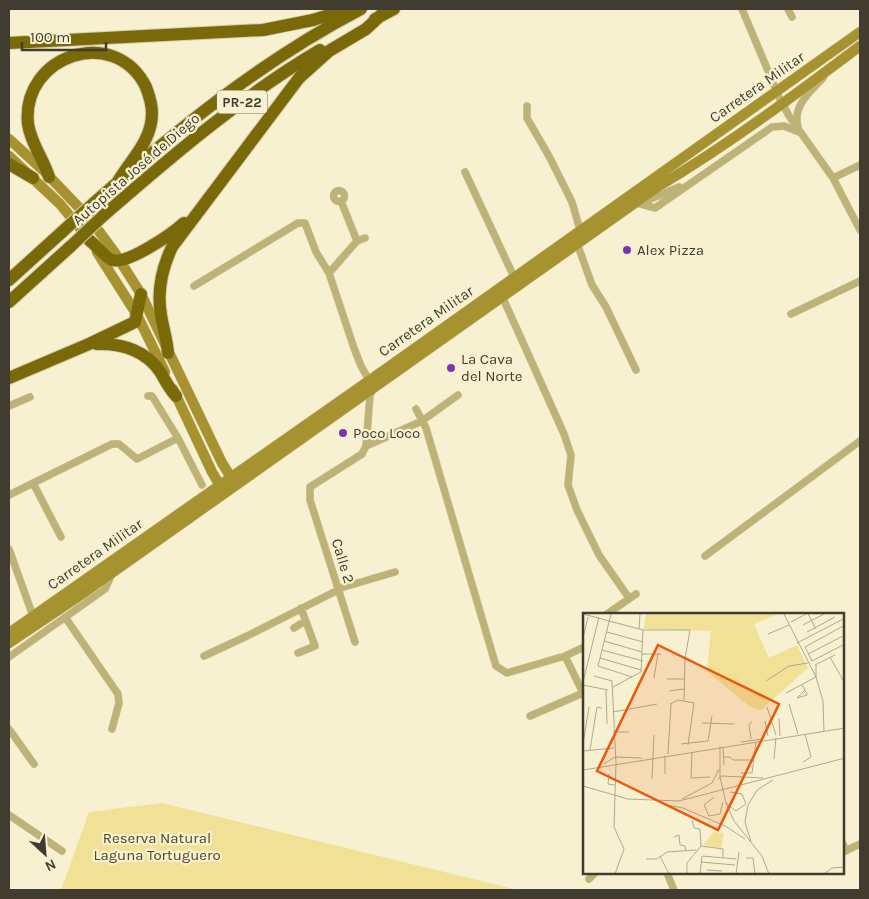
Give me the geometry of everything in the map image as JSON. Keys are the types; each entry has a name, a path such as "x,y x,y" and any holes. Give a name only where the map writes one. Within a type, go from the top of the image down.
{"highway":[{"path":"9,44 263,30 313,20 348,9"},
{"name":"Autopista José de Diego","path":"9,280 117,183 221,98 290,51 361,9"},
{"name":"Autopista José de Diego","path":"9,302 157,169 246,98 307,58 394,9"},
{"path":"168,353 160,309 160,285 162,273 172,247 299,78 329,51 366,29 381,15"},
{"path":"49,177 30,136 28,115 31,96 39,79 55,64 76,54 92,53 108,55 128,66 144,84 152,104 152,121 145,140 141,149 124,170 117,183"},
{"path":"9,164 33,178"},
{"path":"89,240 107,258 115,261 155,244 196,214"},
{"path":"9,270 42,250"},
{"path":"9,378 135,322 141,294"},
{"path":"89,344 120,345 141,354 156,368 167,386 176,396"}],"main road":[{"name":"Carretera Militar","path":"9,633 234,481 372,383 514,277 860,32"},
{"name":"Carretera Militar","path":"372,383 708,155 860,46"},
{"path":"9,139 90,219 119,260 141,294 222,463 234,481"},
{"path":"9,156 60,204 89,240 137,315 212,472 222,489"},
{"name":"Carretera Militar","path":"9,644 112,573 222,489"}],"street":[{"path":"742,9 782,103 799,132 833,178 860,230"},
{"path":"788,9 792,17"},
{"path":"799,132 796,113 800,104 843,59"},
{"path":"527,106 527,118 572,202 580,230 577,243 592,285 606,307 636,370"},
{"path":"627,209 702,176 772,128 784,126 799,132"},
{"path":"833,178 860,165"},
{"path":"465,172 514,277"},
{"path":"341,201 357,241"},
{"path":"194,286 302,222 305,223 316,252 329,273 361,366 372,383 366,446 422,421 458,395"},
{"path":"329,273 357,241 365,238"},
{"path":"790,314 860,281"},
{"path":"502,296 564,434 571,456 568,485 577,510 599,555 632,596 607,613"},
{"path":"148,396 152,396 178,438 202,485"},
{"path":"9,406 30,397"},
{"path":"416,408 426,428 496,666 507,673 565,656 583,647"},
{"path":"9,495 112,444 120,444 137,459 178,438"},
{"path":"705,556 860,441"},
{"name":"Calle 2","path":"355,642 310,500 310,487 362,454 366,446"},
{"path":"33,483 61,537"},
{"path":"9,550 32,616"},
{"path":"204,656 337,590 395,572"},
{"path":"9,657 105,589 112,573"},
{"path":"298,653 315,646 301,608"},
{"path":"65,617 118,694 119,703 112,729"},
{"path":"294,628 305,621"},
{"path":"530,716 583,694 565,656"},
{"path":"9,729 34,764"},
{"path":"9,815 62,852"},
{"path":"844,849 860,844"},
{"path":"588,879 594,874"},
{"path":"666,874 674,890"}],"green space":[{"name":"Reserva Natural Laguna Tortuguero","path":"162,803 514,890 61,890 89,812"}],"place":[{"name":"Alex Pizza","path":"627,250"},
{"name":"La Cava del Norte","path":"451,368"},
{"name":"Poco Loco","path":"343,433"}]}
